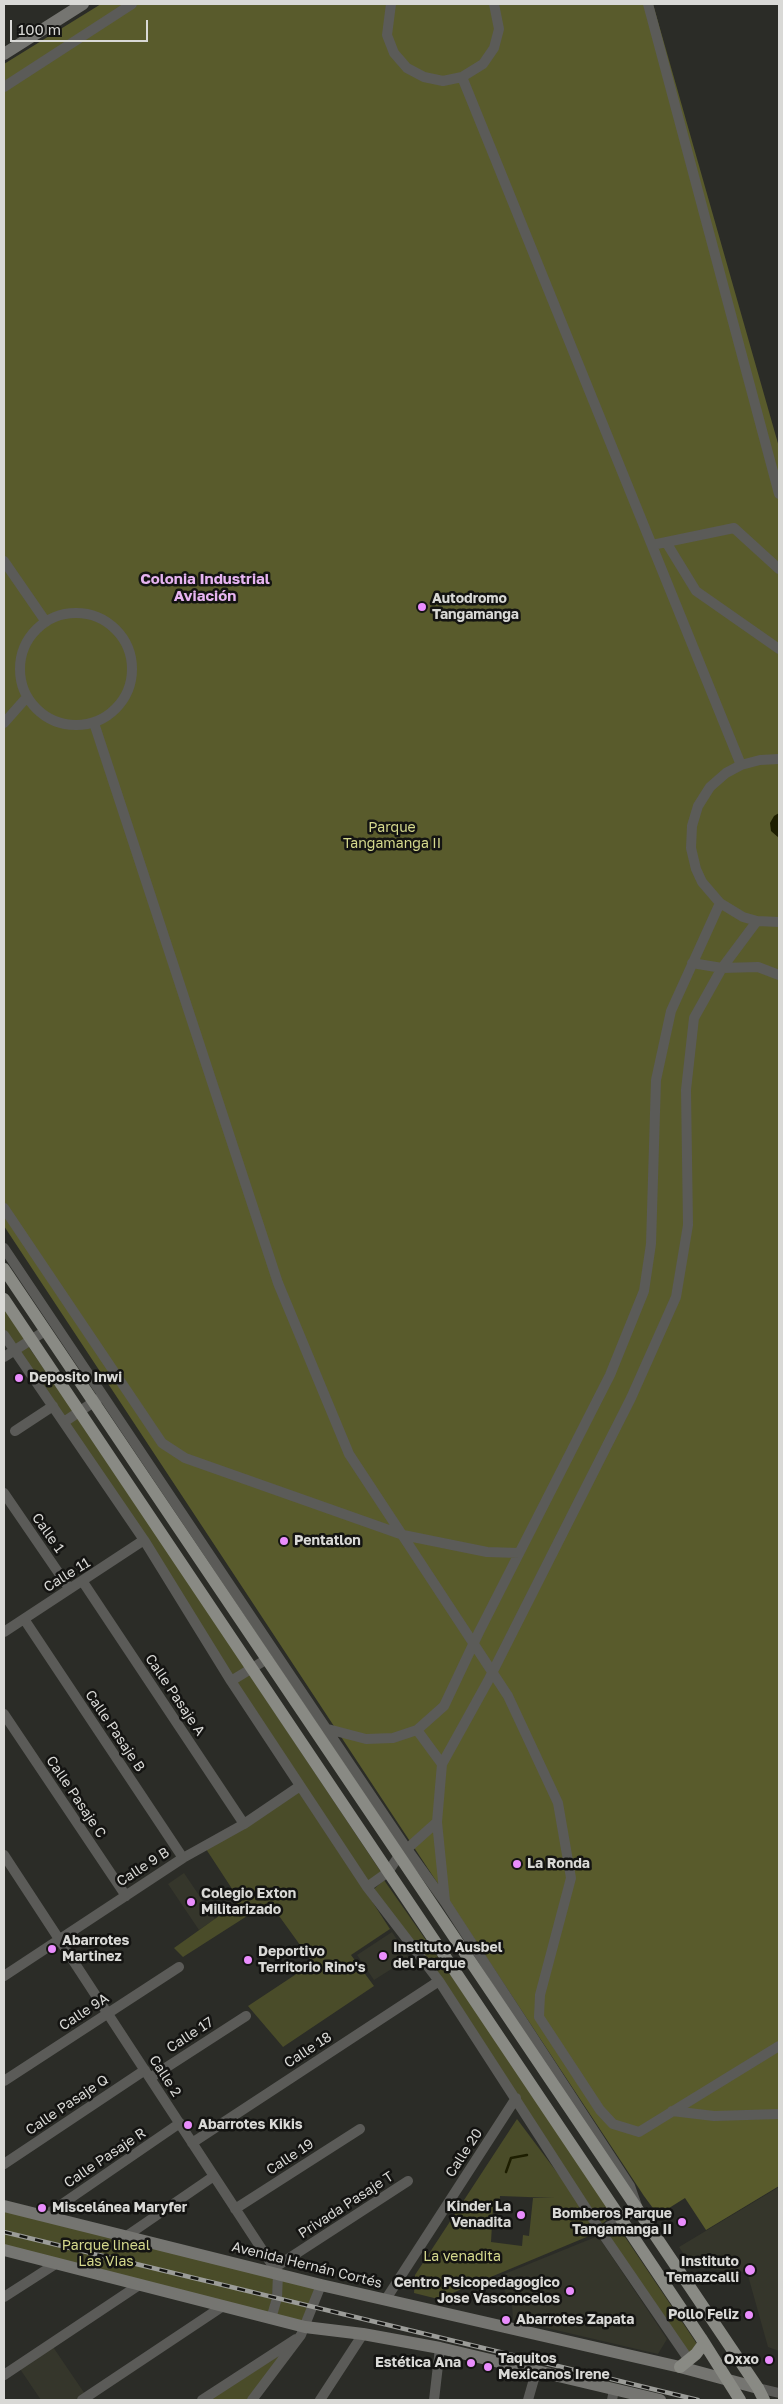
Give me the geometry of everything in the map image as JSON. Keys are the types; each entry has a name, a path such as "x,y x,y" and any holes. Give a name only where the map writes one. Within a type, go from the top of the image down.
{"main road":[{"path":"4,54 83,4"},
{"path":"4,1269 45,1331 98,1399 308,1722 403,1853 459,1935 551,2072 638,2209 758,2388 764,2400"},
{"path":"4,1299 704,2343 740,2400"},
{"name":"Avenida Hernán Cortés","path":"4,2206 276,2271 321,2285 684,2364 758,2388"},
{"path":"4,2250 271,2318 303,2331 363,2334 440,2348 536,2372 613,2395 660,2400"},
{"path":"684,2364 704,2343"}],"street":[{"path":"4,87 132,4"},
{"path":"390,4 387,35 394,53 407,68 424,77 443,81 462,77 483,64 494,48 499,29 494,4"},
{"path":"648,4 779,494"},
{"path":"462,77 741,765"},
{"path":"652,545 734,528 779,569"},
{"path":"666,542 696,590 779,648"},
{"path":"4,562 46,622"},
{"path":"78,614 95,617 111,626 123,639 130,655 132,670 130,686 123,700 112,712 94,723 67,724 51,719 38,710 28,697 20,674 21,659 26,644 34,632 46,622 60,616 78,614"},
{"path":"4,723 28,697"},
{"path":"94,723 278,1283 349,1454 474,1643 491,1673 508,1696 558,1803 571,1878 540,1995 539,2017 600,2110 614,2124 639,2132 779,2046"},
{"path":"779,759 760,760 741,765 726,773 710,787 698,806 692,826 691,848 696,869 710,893 720,903 743,917 757,921 779,922"},
{"path":"308,1722 326,1729 366,1739 393,1738 417,1730 444,1706 519,1553 610,1375 644,1291 651,1244 656,1080 671,1011 720,903"},
{"path":"459,1935 445,1902 436,1822 442,1764 491,1673 631,1398 676,1297 688,1225 686,1090 694,1018 722,968 757,921"},
{"path":"692,963 722,968 758,967 779,975"},
{"path":"4,1208 162,1443 185,1458 403,1535 487,1552 519,1553"},
{"path":"4,1248 98,1399 326,1729 403,1853 445,1902"},
{"path":"4,1357 45,1331"},
{"path":"4,1335 144,1540 231,1681 367,1887 439,1981 516,2098 684,2364"},
{"path":"64,1422 98,1399"},
{"path":"15,1431 53,1406"},
{"name":"Calle 1","path":"4,1494 70,1588"},
{"name":"Calle 11","path":"4,1632 70,1588 83,1582 144,1540"},
{"name":"Calle Pasaje A","path":"83,1582 244,1824"},
{"name":"Calle Pasaje B","path":"24,1619 182,1858"},
{"path":"231,1681 267,1659"},
{"name":"Calle Pasaje C","path":"4,1714 126,1896"},
{"path":"417,1730 442,1764"},
{"name":"Calle 9 B","path":"4,1976 59,1937 126,1896 182,1858 244,1824 300,1786"},
{"path":"367,1887 388,1872 403,1853 436,1822"},
{"name":"Calle 2","path":"5,1859 59,1937 276,2271"},
{"name":"Calle 9A","path":"4,2081 179,1967"},
{"name":"Calle 18","path":"192,2143 439,1981"},
{"name":"Calle 17","path":"147,2074 246,2016"},
{"name":"Calle Pasaje Q","path":"4,2164 147,2074"},
{"name":"Calle 20","path":"386,2299 516,2098"},
{"path":"672,2112 714,2116 779,2114"},
{"name":"Calle Pasaje R","path":"46,2215 180,2123"},
{"name":"Calle 19","path":"235,2209 360,2129"},
{"path":"128,2235 214,2176"},
{"name":"Privada Pasaje T","path":"276,2271 408,2181"},
{"path":"601,2231 638,2209"},
{"path":"4,2297 57,2263"},
{"path":"271,2318 277,2298 276,2271"},
{"path":"4,2375 139,2285"},
{"path":"252,2400 303,2331 321,2285"},
{"path":"82,2400 223,2306"},
{"path":"202,2400 303,2331"},
{"path":"320,2400 363,2334"},
{"path":"434,2400 440,2348"},
{"path":"528,2400 536,2372"},
{"name":"Avenida Hernán Cortés","path":"758,2388 779,2393"}],"shaded area":[{"path":"779,813 779,838 771,831 770,823 774,816"},
{"name":"Colegio Exton Militarizado","path":"184,1873 215,1919 199,1930 168,1884"},
{"name":"Instituto Ausbel del Parque","path":"392,1932 409,1958 374,1980 357,1955"},
{"name":"Instituto Temazcalli","path":"779,2187 779,2351 768,2347 747,2272 693,2268 679,2247"},
{"name":"Centro Psicopedagogico Jose Vasconcelos","path":"598,2236 667,2339 658,2354 513,2320 512,2304 497,2277"},
{"path":"51,2344 87,2397 82,2400 41,2400 18,2366"}],"green space":[{"name":"Parque Tangamanga II","path":"101,4 653,4 779,447 779,2186 706,2230 685,2198 658,2215 644,2196 4,1226 4,64"},
{"path":"4,1308 25,1340 15,1347 4,1329"},
{"path":"28,1346 74,1412 64,1419 19,1351"},
{"path":"77,1418 246,1668 233,1676 66,1424"},
{"path":"249,1674 381,1872 368,1883 233,1679"},
{"path":"299,1789 390,1929 351,1955 374,1986 283,2047 248,2006 313,1963 269,1902 183,1957 174,1948 240,1901 206,1849"},
{"path":"384,1880 616,2212 602,2224 374,1889"},
{"name":"La venadita","path":"517,2119 601,2231 438,2299 414,2293 415,2275","holes":["500,2196 554,2198 533,2198 529,2236 523,2235 522,2246 491,2242 493,2207 499,2207"]},
{"name":"Parque lineal Las Vias","path":"4,2209 275,2277 269,2314 4,2251"},
{"path":"617,2225 699,2347 686,2357 602,2233"},
{"path":"281,2278 317,2288 303,2323 275,2316"},
{"path":"283,2353 248,2400 208,2400 213,2396"}],"waterway":[{"path":"506,2172 511,2158 527,2155"}],"railway":[{"path":"4,2232 698,2400"}],"place":[{"name":"Autodromo Tangamanga","path":"422,607"},
{"name":"Deposito Inwi","path":"19,1378"},
{"name":"Pentatlon","path":"284,1541"},
{"name":"La Ronda","path":"517,1864"},
{"name":"Colegio Exton Militarizado","path":"191,1902"},
{"name":"Abarrotes Martinez","path":"52,1949"},
{"name":"Instituto Ausbel del Parque","path":"383,1956"},
{"name":"Deportivo Territorio Rino's","path":"248,1960"},
{"name":"Abarrotes Kikis","path":"188,2125"},
{"name":"Miscelánea Maryfer","path":"42,2208"},
{"name":"Kinder La Venadita","path":"521,2215"},
{"name":"Bomberos Parque Tangamanga II","path":"682,2222"},
{"name":"Instituto Temazcalli","path":"750,2270"},
{"name":"Centro Psicopedagogico Jose Vasconcelos","path":"570,2291"},
{"name":"Pollo Feliz","path":"749,2315"},
{"name":"Abarrotes Zapata","path":"506,2320"},
{"name":"Oxxo","path":"769,2360"},
{"name":"Estética Ana","path":"471,2363"},
{"name":"Taquitos Mexicanos Irene","path":"488,2367"}],"district":[{"name":"Colonia Industrial Aviación","path":"205,588"}]}
